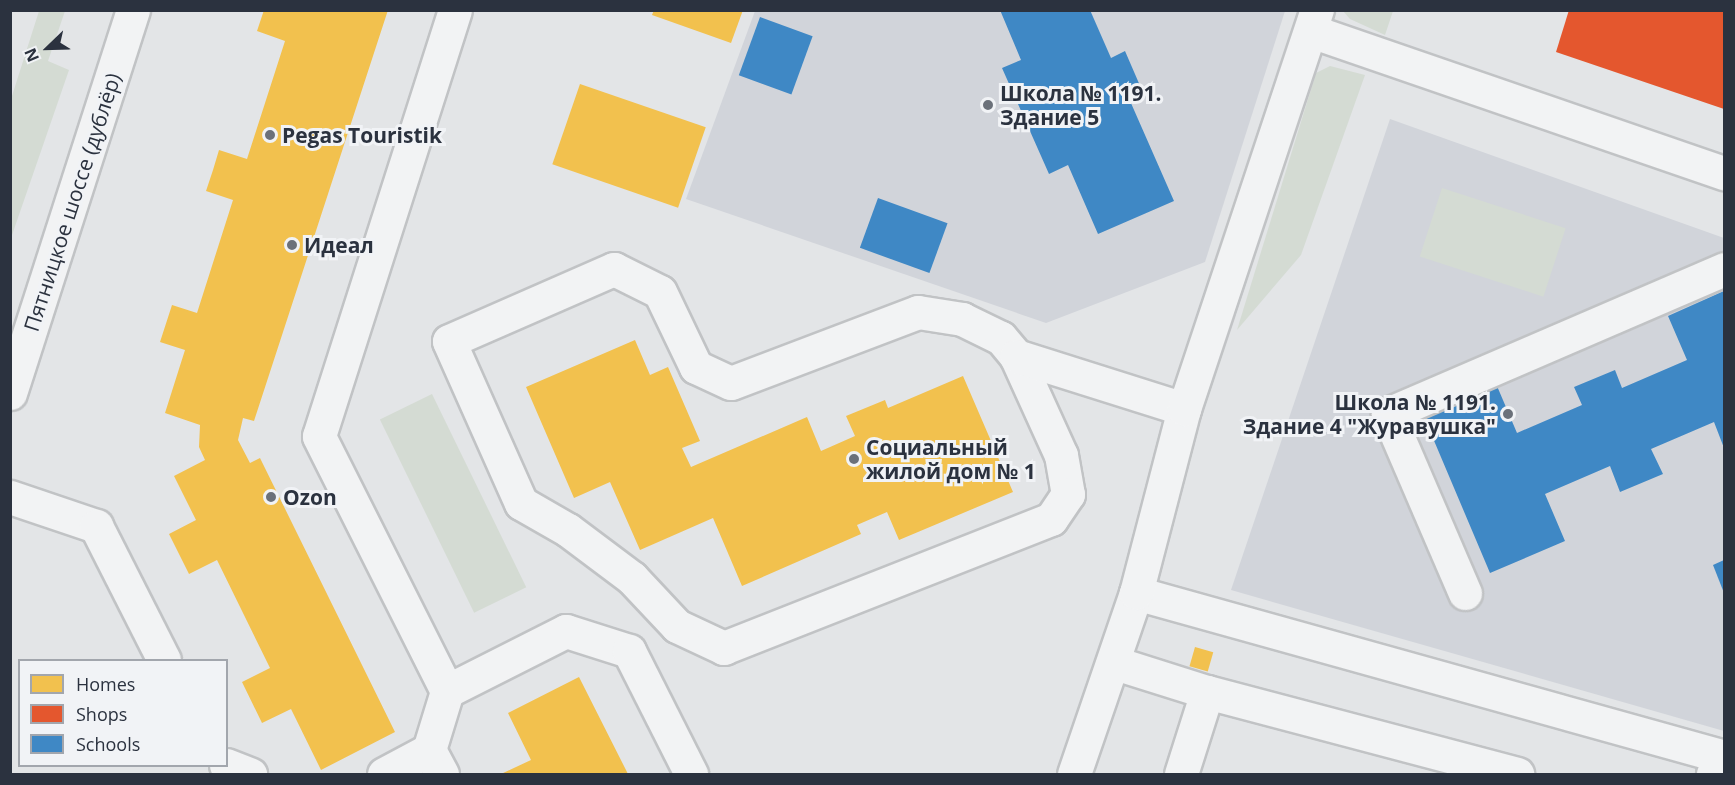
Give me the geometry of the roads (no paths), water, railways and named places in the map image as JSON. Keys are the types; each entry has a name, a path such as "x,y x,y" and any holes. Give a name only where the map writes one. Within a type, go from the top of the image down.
{"street":[{"name":"Пятницкое шоссе (дублёр)","path":"10,393 134,10"},
{"path":"384,774 436,762 447,691 319,436 455,10"},
{"path":"1074,774 1115,663 1184,409 1314,21 1725,173"},
{"path":"1016,356 1061,454 1068,494 1050,519 724,648 677,626 632,578 568,530 521,504 449,341 614,269 660,292 696,367 731,383 918,312 962,319 1001,338 1016,356 1184,409"},
{"path":"1465,593 1388,414 1725,269"},
{"path":"10,497 96,526 163,659"},
{"path":"1136,592 1721,756 1713,774"},
{"path":"447,691 566,631 628,651 692,774"},
{"path":"1115,663 1207,692 1517,774"},
{"path":"1181,774 1207,692"},
{"path":"228,766 250,774"}],"place":[{"name":"Школа № 1191. Здание 5","path":"988,105"},
{"name":"Pegas Touristik","path":"270,135"},
{"name":"Идеал","path":"292,245"},
{"name":"Школа № 1191. Здание 4 \"Журавушка\"","path":"1508,414"},
{"name":"Социальный жилой дом № 1","path":"854,459"},
{"name":"Ozon","path":"271,497"}]}
